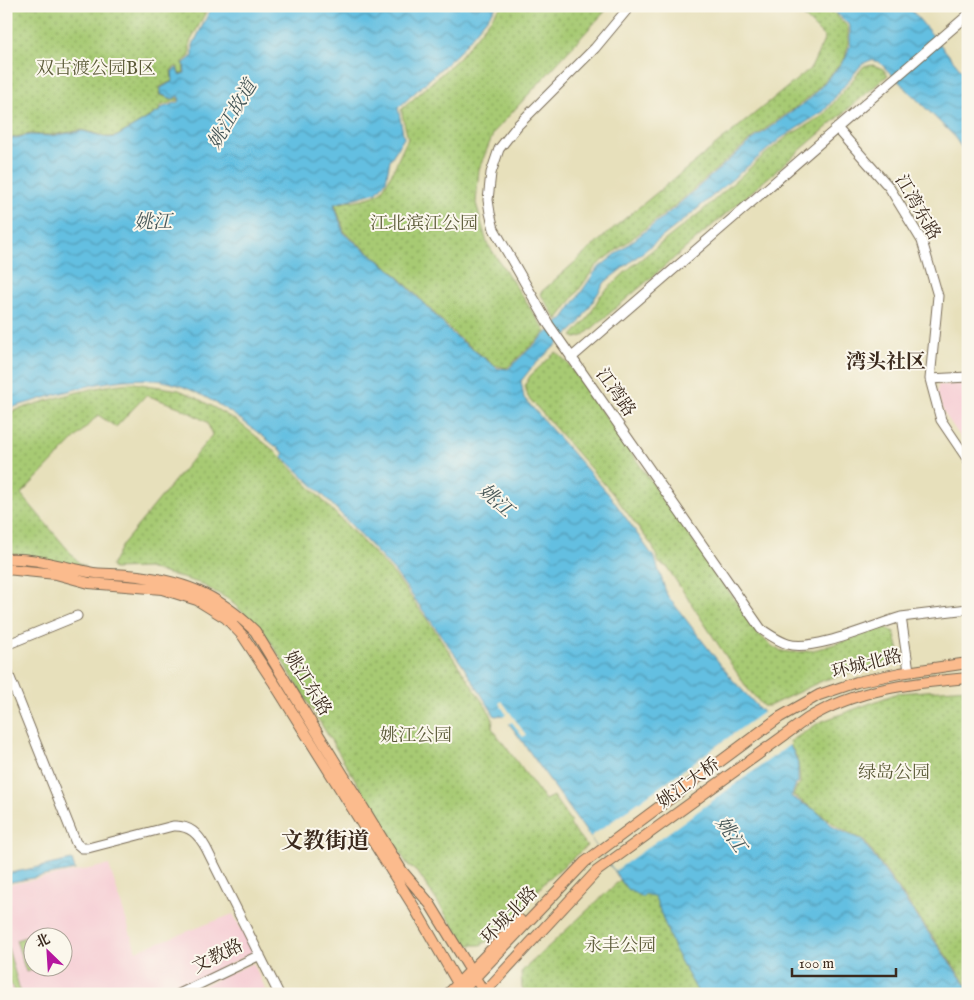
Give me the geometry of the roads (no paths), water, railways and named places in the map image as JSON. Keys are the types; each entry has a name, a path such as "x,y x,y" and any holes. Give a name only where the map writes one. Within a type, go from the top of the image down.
{"main road":[{"name":"姚江东路","path":"6,559 20,558 92,573 161,578 206,594 225,605 244,620 264,644 402,871 430,904 484,994"},
{"name":"姚江东路","path":"6,569 56,574 89,583 162,588 197,600 226,618 243,636 274,683 414,907 461,990"},
{"name":"环城北路","path":"780,717 799,705 856,682 909,671 968,663"},
{"name":"环城北路","path":"799,725 824,709 869,692 908,684 968,678"},
{"name":"姚江大桥","path":"585,862 780,717"},
{"name":"姚江大桥","path":"597,871 799,725"},
{"name":"环城北路","path":"448,994 461,990 472,975 585,862"},
{"name":"环城北路","path":"484,994 597,871"}],"street":[{"name":"江湾路","path":"630,6 595,48 518,125 499,149 492,173 488,200 494,229 549,325 571,358 761,629 774,638 790,645 815,645 901,618"},
{"path":"571,358 968,15"},
{"name":"江湾东路","path":"837,128 889,187 922,242 938,296 930,379 941,420 968,460"},
{"path":"930,379 968,377"},
{"path":"909,671 901,618 968,609"},
{"path":"6,645 77,616"},
{"path":"6,668 76,843 82,848 88,848 173,826 182,825 193,830 206,848 260,954"},
{"name":"文教路","path":"178,994 260,954 279,994"}],"water":[{"path":"212,6 497,6 458,53 398,108 404,138 390,160 386,181 377,192 334,204 344,234 392,271 455,336 497,368 508,369 564,317 597,269 672,210 751,141 811,98 846,58 850,44 850,26 829,6 908,6 968,78 968,157 953,135 879,62 871,60 862,64 824,111 780,139 690,215 605,282 578,325 532,367 521,381 524,398 611,497 655,559 667,595 731,678 769,719 793,751 798,764 798,783 791,797 815,810 835,828 862,840 968,988 968,994 699,994 675,951 655,897 645,894 642,897 627,889 514,730 502,715 495,716 461,663 395,572 326,498 282,456 284,453 243,421 211,400 179,385 163,381 143,379 104,383 64,392 6,409 6,140 30,135 51,136 83,131 108,138 116,137 160,111 161,108 179,102 178,96 173,99 160,94 161,88 173,81 172,71 177,68 179,75 185,73 184,63 193,56 193,45"},
{"path":"72,860 75,870 6,883 6,874"}],"district":[{"name":"湾头社区","path":"886,362"},
{"name":"文教街道","path":"325,842"}],"park label":[{"name":"双古渡公园B区","path":"96,69"},
{"name":"江北滨江公园","path":"424,224"},
{"name":"姚江公园","path":"416,736"},
{"name":"绿岛公园","path":"894,773"},
{"name":"永丰公园","path":"620,946"}],"water label":[{"name":"姚江故道","path":"233,115"},
{"name":"姚江","path":"153,223"},
{"name":"姚江","path":"495,501"},
{"name":"姚江","path":"730,835"}]}
